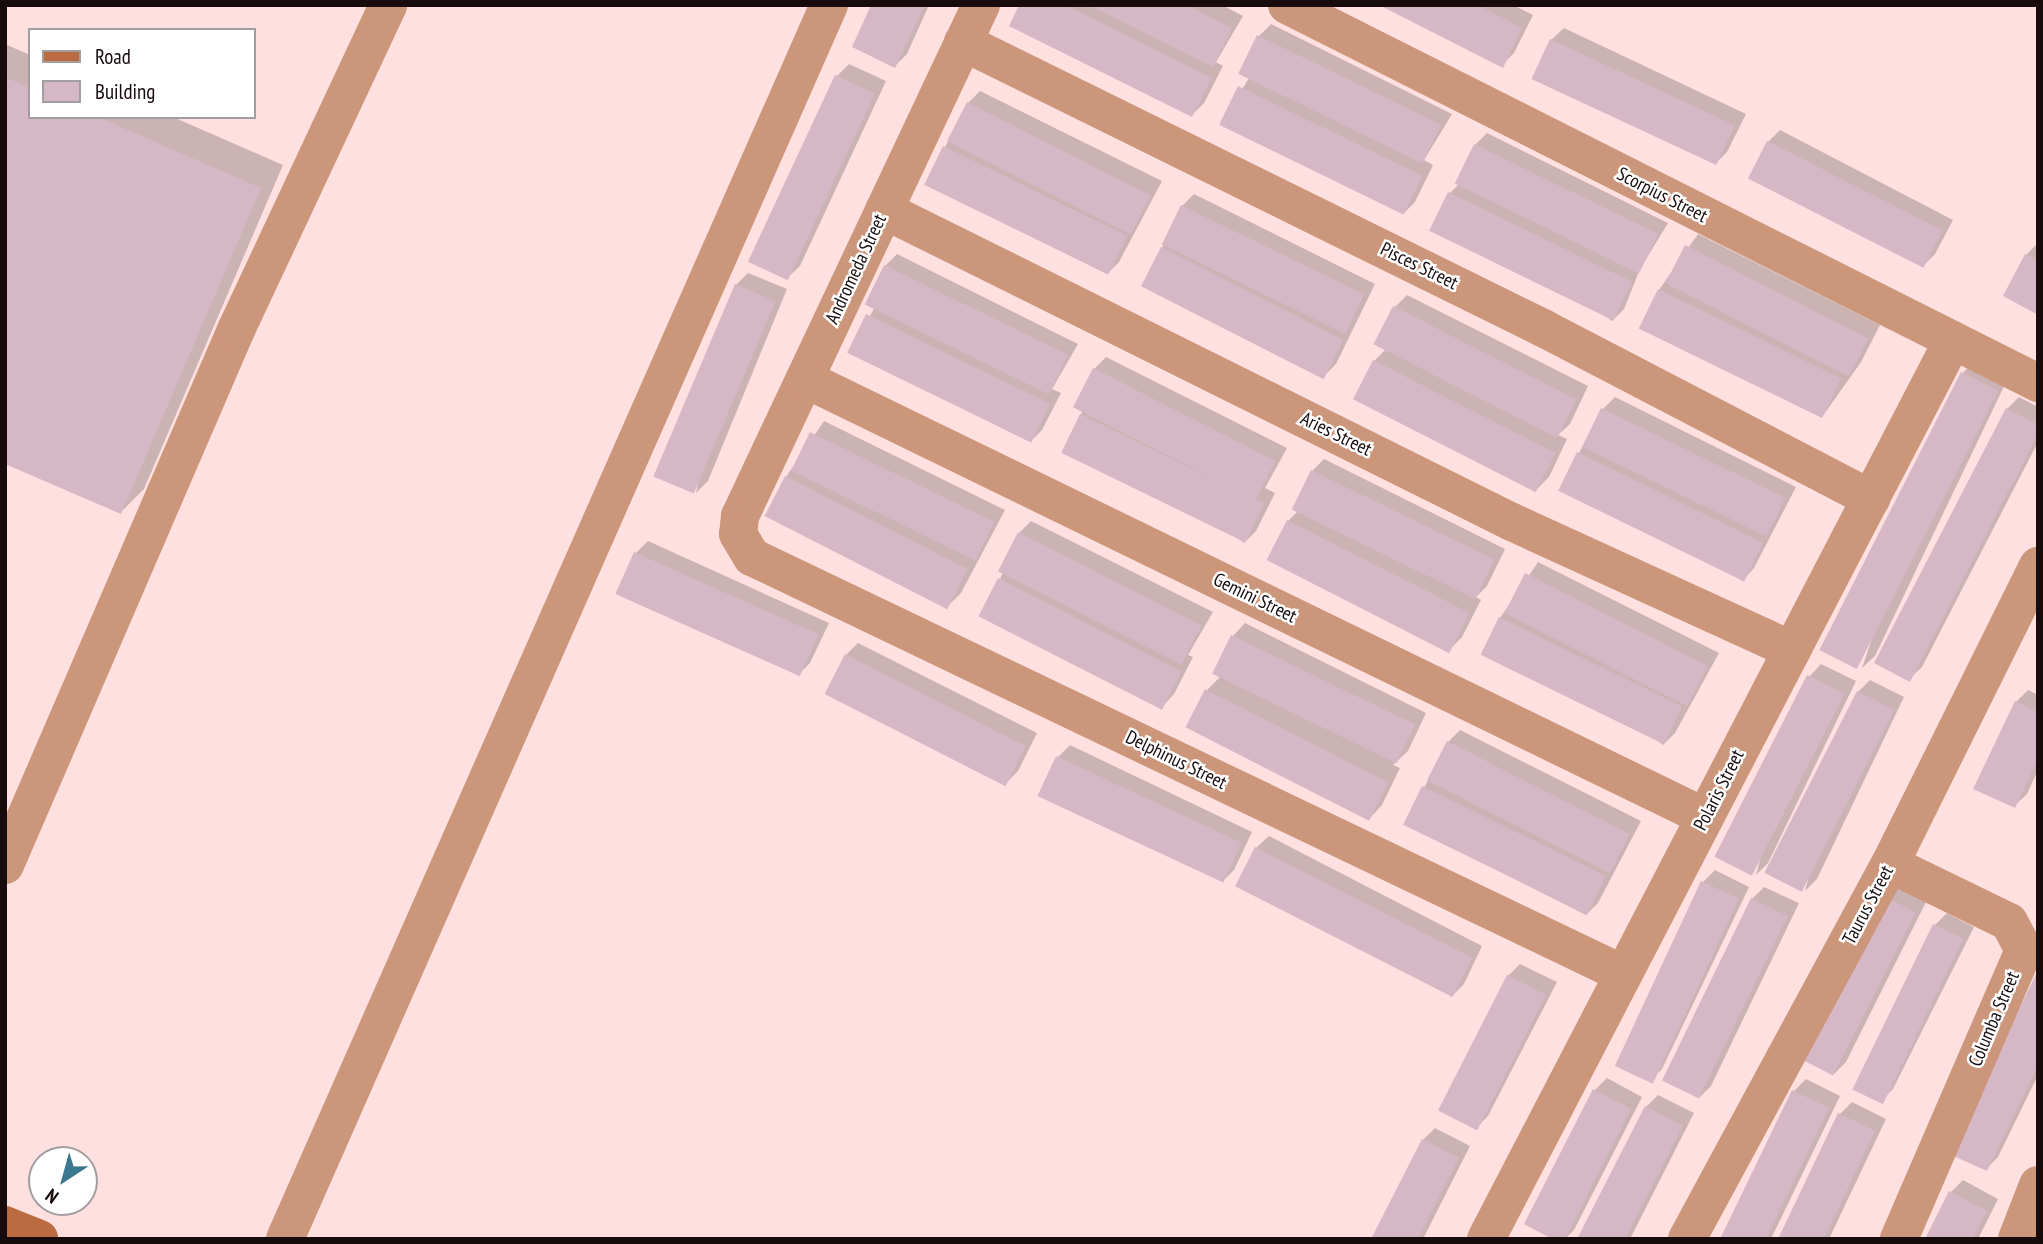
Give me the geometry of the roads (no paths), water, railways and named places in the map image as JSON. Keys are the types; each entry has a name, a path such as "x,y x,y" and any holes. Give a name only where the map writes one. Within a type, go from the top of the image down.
{"street":[{"path":"5,865 236,330 388,5"},
{"path":"285,1239 829,5"},
{"name":"Andromeda Street","path":"738,534 740,516 981,5"},
{"name":"Scorpius Street","path":"1287,5 2038,383"},
{"name":"Pisces Street","path":"963,42 1543,328 1871,499"},
{"name":"Aries Street","path":"884,210 1512,522 1792,650"},
{"name":"Polaris Street","path":"1486,1239 1952,342"},
{"name":"Gemini Street","path":"805,379 1705,817"},
{"name":"Delphinus Street","path":"738,534 752,557 1623,974"},
{"name":"Taurus Street","path":"1687,1239 1890,864 2038,566"},
{"name":"Columba Street","path":"1890,864 2009,922 2024,950 1899,1239"},
{"path":"2017,1239 2038,1185"},
{"path":"5,1225 39,1239"}]}
